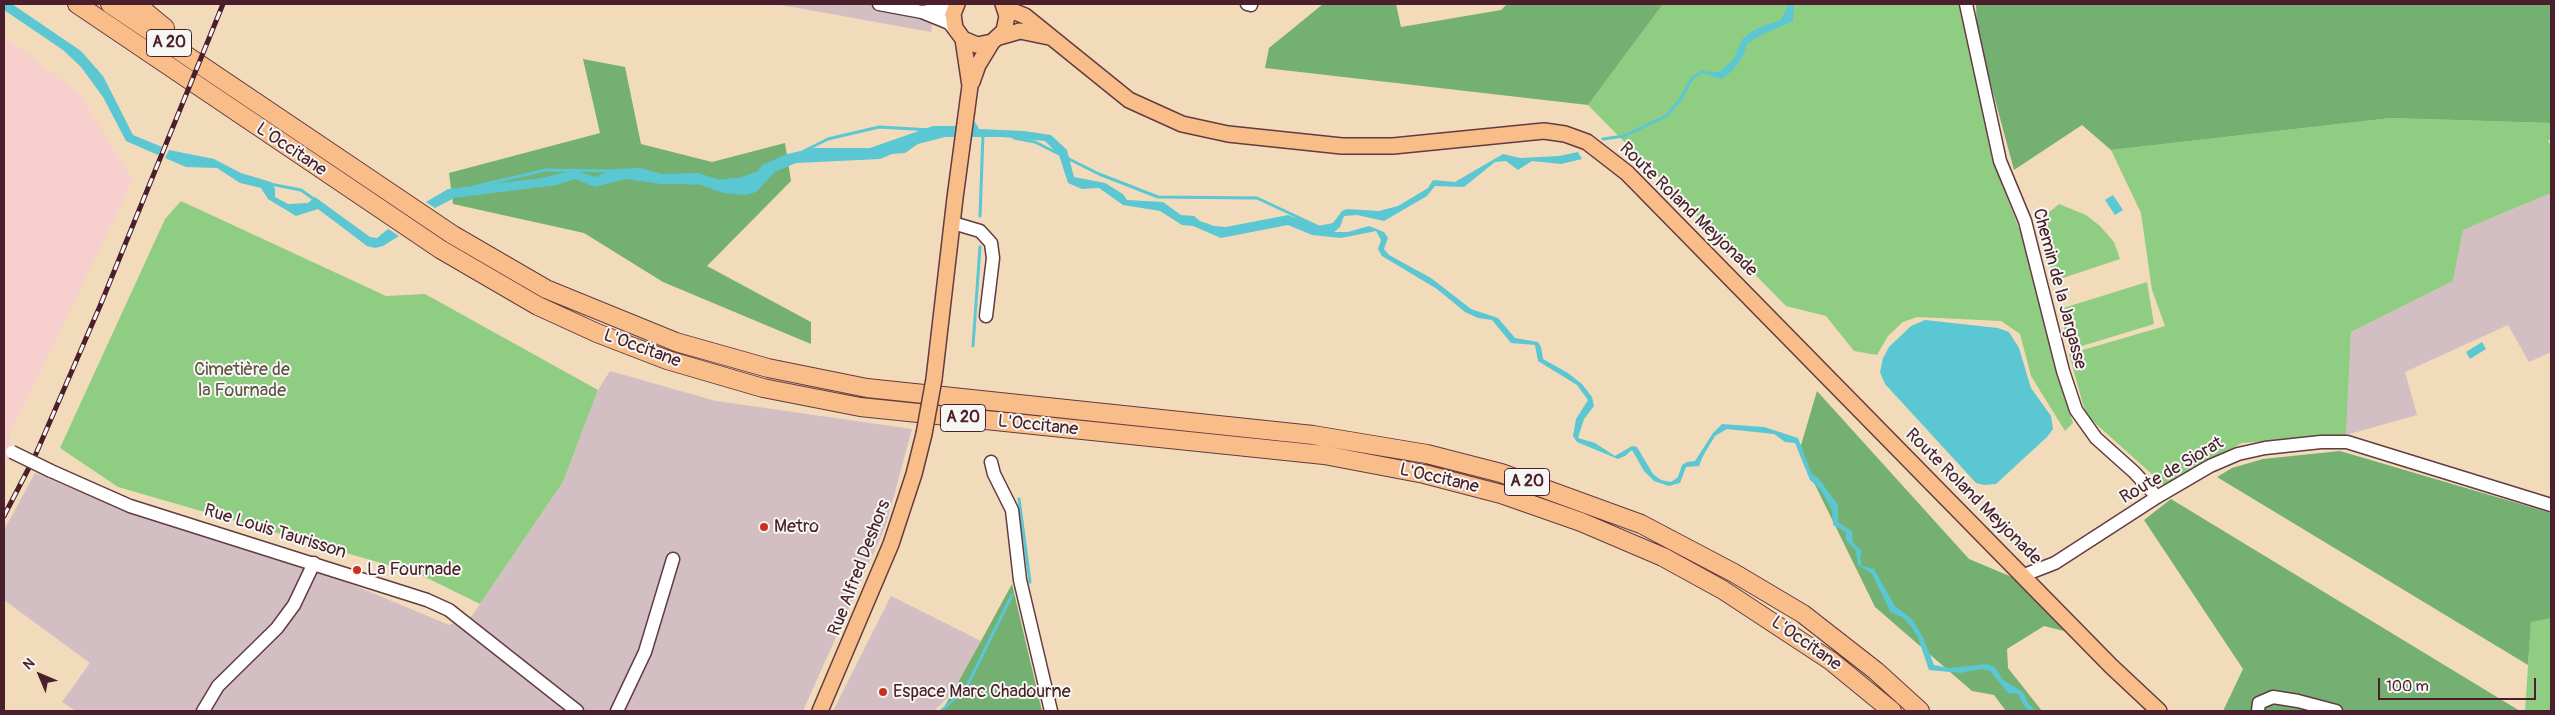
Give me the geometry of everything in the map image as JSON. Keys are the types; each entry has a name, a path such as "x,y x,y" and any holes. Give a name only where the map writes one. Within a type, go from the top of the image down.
{"highway":[{"name":"L'Occitane","path":"77,4 440,249 538,306 667,360 763,388 860,407 1324,455 1424,474 1501,494 1581,522 1663,557 1723,590 1782,626 1831,661 1892,711"},
{"name":"L'Occitane","path":"110,4 453,235 537,284 676,342 768,368 867,388 1314,435 1427,454 1501,473 1640,524 1734,573 1803,614 1876,672 1920,711"},
{"path":"136,4 194,50 227,82"}],"main road":[{"path":"956,5 953,21 961,37 970,86"},
{"path":"953,223 970,86 978,65 1006,23 1004,6"},
{"name":"Route Roland Meyjonade","path":"1004,6 1025,16 1128,100 1182,124 1228,134 1342,146 1393,146 1544,131 1565,134 1587,142 1627,173 2112,666 2159,711"},
{"name":"Route Roland Meyjonade","path":"961,37 977,45 1020,31 1050,37"},
{"name":"Rue Alfred Deshors","path":"820,711 891,544 914,474 924,434 934,379 953,223"}],"street":[{"path":"879,4 922,12 949,23 961,37"},
{"name":"Chemin de la Jargasse","path":"1966,4 2000,161 2025,221 2063,371 2076,410 2096,438 2134,472 2157,497"},
{"path":"922,12 956,5"},
{"path":"953,223 980,231 991,243 993,258 986,316"},
{"name":"Route de Siorat","path":"2024,575 2055,563 2157,497 2210,466 2238,454 2265,448 2347,442 2551,506"},
{"name":"Rue Louis Taurisson","path":"8,450 130,506 409,592 449,610 578,711"},
{"path":"991,462 994,474 1012,510 1020,580 1051,711"},
{"path":"617,711 645,652 673,559"},
{"path":"203,711 218,686 277,628 294,605 314,563"},
{"path":"2258,711 2259,703 2273,697 2298,700 2336,711"}],"shaded area":[{"path":"776,4 935,4 931,32"},
{"path":"4,36 80,94 133,180 10,435 14,450 10,460 4,464"},
{"path":"2551,193 2551,352 2529,362 2508,325 2405,372 2417,415 2346,435 2351,332 2453,281 2463,230"},
{"path":"610,371 716,401 912,429 886,525 803,711 76,711 62,702 90,663 4,600 4,530 35,473 141,517 332,576 449,625 472,616 563,482 598,390"},
{"path":"891,596 981,641 952,693 934,711 833,711"}],"green space":[{"path":"1323,4 1396,4 1401,27 1501,10 1507,4 1663,4 1588,105 1265,68 1269,48"},
{"path":"1663,4 1960,4 1992,159 2033,264 2053,362 2073,423 2065,431 2031,376 2020,334 2001,321 1917,317 1903,322 1888,336 1877,355 1854,351 1826,316 1786,306 1588,105"},
{"path":"1976,4 2551,4 2551,123 2391,118 2111,150 2082,125 2014,170 1977,33"},
{"path":"583,59 625,67 641,144 712,162 785,143 791,181 707,266 811,322 811,344 663,282 584,233 453,204 449,173 600,133"},
{"path":"2391,118 2551,123 2551,139 2548,141 2551,146 2551,193 2463,230 2453,281 2351,332 2346,435 2242,443 2164,485 2086,415 2069,354 2165,326 2152,290 2141,213 2111,150"},
{"name":"Cimetière de la Fournade","path":"181,201 386,296 425,294 598,390 563,482 480,604 419,574 118,487 60,448 165,219"},
{"path":"2059,204 2086,215 2100,226 2114,242 2120,259 2054,281 2043,230 2047,214"},
{"path":"2147,282 2154,324 2069,350 2060,309"},
{"path":"1817,391 1969,559 2012,577 2068,632 2044,626 2007,649 2008,668 2042,711 2006,711 1994,695 1972,691 1875,607 1799,452"},
{"path":"2340,451 2551,513 2551,618 2531,622 2528,665 2217,477 2232,468 2263,459"},
{"path":"2171,499 2520,711 2223,711 2243,669 2144,520"},
{"path":"1012,584 1042,711 942,711 981,641"},
{"path":"2551,618 2551,711 2525,711 2531,621"}],"water":[{"path":"4,4 12,4 81,51 103,76 133,135 162,147 158,155 126,141 103,97 81,67 63,50 4,10"},
{"path":"1787,4 1794,4 1793,21 1759,36 1747,44 1743,56 1733,70 1722,79 1711,76 1711,72 1719,72 1733,60 1743,38 1758,28 1781,20"},
{"path":"975,122 979,129 1024,131 1051,135 1067,150 1074,177 1105,183 1123,194 1127,200 1163,202 1181,215 1194,216 1200,221 1214,226 1226,227 1288,215 1318,226 1333,223 1342,211 1347,209 1379,211 1398,206 1428,188 1433,180 1455,182 1503,154 1520,158 1559,156 1578,152 1582,159 1561,164 1532,161 1518,170 1506,161 1495,162 1464,187 1435,186 1427,196 1384,221 1357,215 1344,216 1340,227 1334,232 1348,232 1369,226 1384,232 1388,238 1384,249 1389,255 1431,278 1471,309 1498,318 1515,338 1538,342 1543,359 1568,373 1582,384 1592,397 1594,406 1584,419 1578,438 1595,443 1615,456 1632,446 1637,447 1653,474 1661,480 1671,482 1678,477 1682,465 1695,461 1713,433 1722,424 1764,427 1798,438 1812,474 1819,479 1838,505 1838,522 1852,531 1853,543 1862,551 1860,556 1862,566 1874,569 1895,606 1912,619 1923,637 1934,665 1949,668 1987,664 1995,667 2003,680 2023,692 2028,703 2036,711 2030,711 2024,706 2018,694 2008,693 1990,671 1982,669 1960,673 1929,670 1918,638 1910,625 1902,617 1891,613 1872,574 1858,565 1856,551 1846,540 1846,532 1833,525 1832,510 1820,489 1810,480 1795,443 1785,442 1774,434 1727,429 1715,436 1699,466 1686,467 1680,483 1669,486 1654,481 1644,471 1632,450 1618,459 1577,442 1573,436 1576,419 1588,400 1577,385 1538,361 1535,345 1511,343 1492,320 1478,318 1465,312 1437,289 1382,256 1378,249 1381,240 1376,231 1341,238 1312,235 1288,225 1221,238 1193,226 1182,225 1160,211 1123,205 1099,188 1082,189 1068,183 1059,155 1045,141 1002,137 945,137 918,144 905,153 892,154 880,159 796,163 775,172 756,192 746,195 723,193 698,184 661,184 626,179 595,187 575,179 557,185 454,198 435,208 426,202 448,189 541,178 575,170 595,177 614,169 640,168 662,174 698,173 727,182 749,178 756,174 762,165 787,154 814,148 870,148 933,126 963,126"},
{"path":"169,150 214,159 241,173 271,182 275,189 275,197 288,204 308,203 315,197 370,237 377,238 388,229 399,236 383,246 375,248 367,246 318,209 296,216 268,199 261,188 240,183 217,168 186,167 165,158"},
{"path":"2113,195 2123,210 2115,215 2105,200"},
{"path":"1925,320 1998,328 2009,332 2019,348 2031,388 2051,416 2053,429 2047,437 1996,484 1984,485 1976,483 1885,384 1880,372 1883,358 1889,347 1911,326"},
{"path":"2482,342 2486,349 2470,359 2466,352"}],"waterway":[{"path":"1603,139 1624,136 1666,116 1680,100 1692,78 1702,72 1713,74"},
{"path":"804,151 828,139 879,127 931,130"},
{"path":"980,216 983,134"},
{"path":"1014,138 1035,142 1099,174 1158,197 1257,198 1319,227"},
{"path":"473,187 546,170 613,171"},
{"path":"720,181 741,179 760,172"},
{"path":"685,183 699,183"},
{"path":"270,184 301,190 315,200"},
{"path":"973,346 980,247"},
{"path":"1019,499 1030,582"},
{"path":"941,711 966,688 1012,595"}],"railway":[{"path":"4,516 35,456 100,306 223,4"}],"place":[{"name":"Metro","path":"764,527"},
{"name":"La Fournade","path":"357,570"},
{"name":"Espace Marc Chadourne","path":"883,692"}]}
